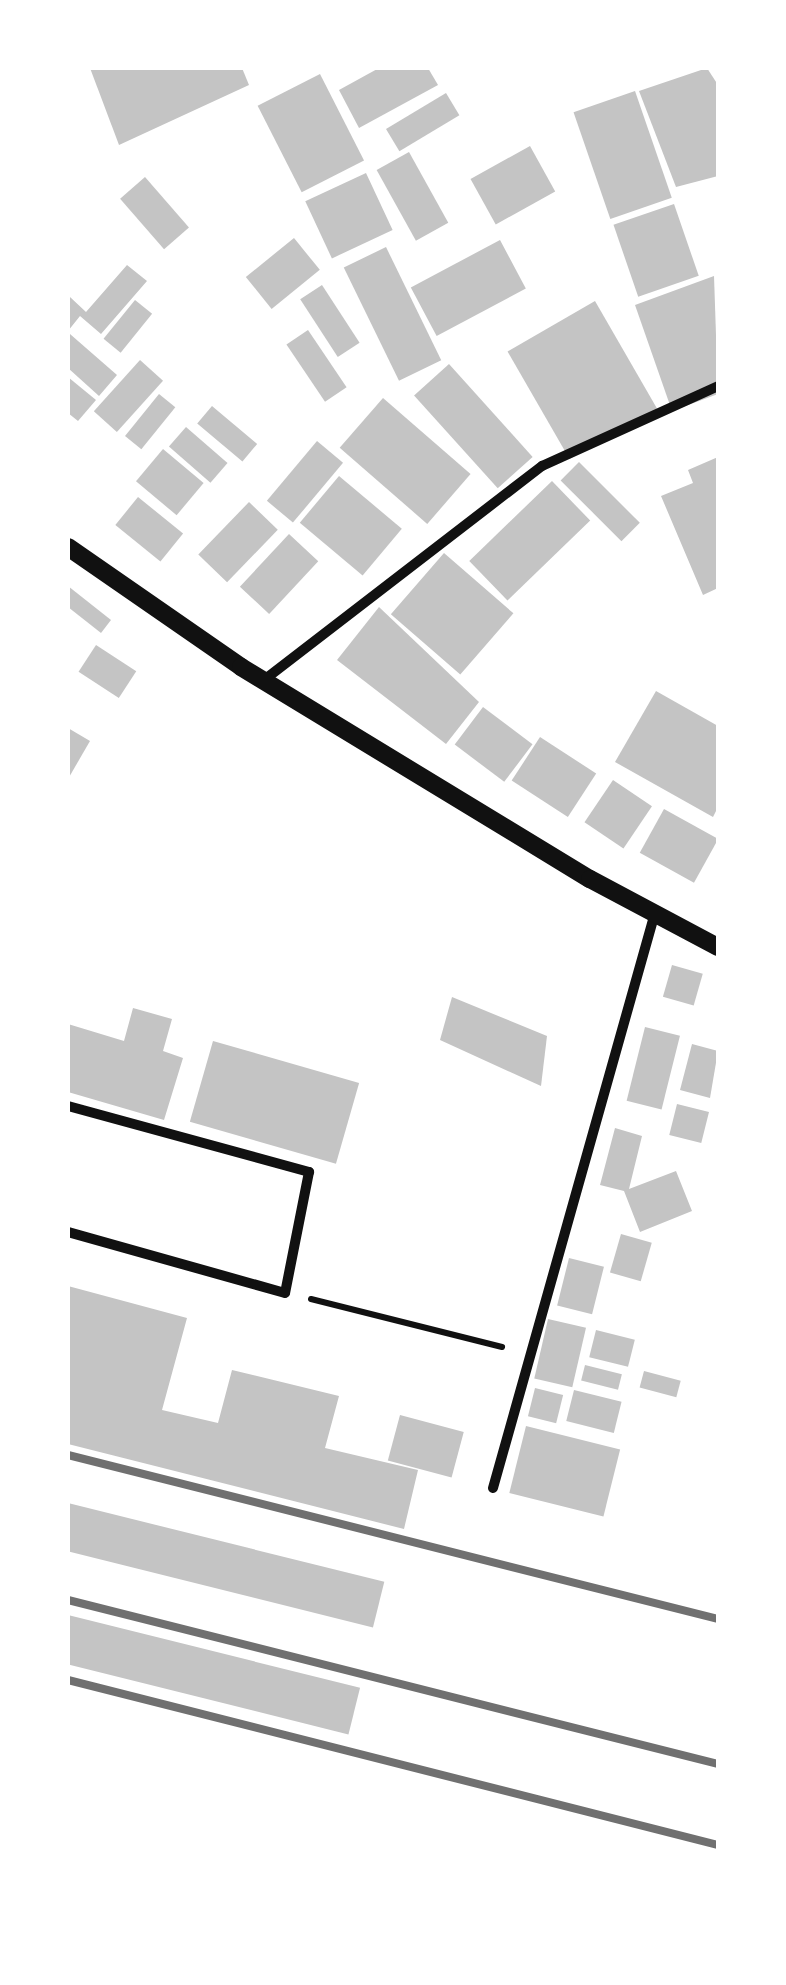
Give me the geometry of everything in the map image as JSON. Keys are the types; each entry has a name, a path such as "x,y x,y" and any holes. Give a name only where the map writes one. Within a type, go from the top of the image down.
{"street":[{"path":"264,680 542,466 718,386"},
{"path":"68,547 264,680 718,947"},
{"path":"493,1488 655,913"},
{"path":"68,1106 309,1172 285,1293 68,1232"}],"path":[{"path":"285,1293 531,1354"}],"building":[{"path":"90,68 242,68 249,85 119,145"},
{"path":"379,68 428,68 438,85 359,128 339,90"},
{"path":"707,68 718,85 718,176 676,187 639,91"},
{"path":"320,74 364,160 302,192 258,106"},
{"path":"635,91 672,198 610,219 574,112"},
{"path":"446,93 459,115 399,151 386,129"},
{"path":"530,146 555,191 496,224 471,179"},
{"path":"409,152 448,223 416,241 377,170"},
{"path":"366,173 393,230 332,258 305,201"},
{"path":"145,177 189,228 164,249 120,199"},
{"path":"674,204 699,276 638,297 613,225"},
{"path":"294,238 320,270 272,309 246,277"},
{"path":"500,240 526,289 437,336 411,287"},
{"path":"386,247 441,360 399,381 344,268"},
{"path":"127,265 147,281 101,334 80,316 68,331 70,297 86,312"},
{"path":"714,276 718,394 672,411 635,305"},
{"path":"322,285 360,343 338,357 300,299"},
{"path":"135,300 152,314 121,353 104,339"},
{"path":"595,301 657,408 570,459 508,352"},
{"path":"308,330 347,387 325,402 286,345"},
{"path":"70,334 117,375 99,396 68,368"},
{"path":"140,360 163,381 117,432 94,411"},
{"path":"449,364 533,457 498,488 414,395"},
{"path":"68,377 96,400 78,421 68,413"},
{"path":"159,394 175,407 141,449 125,436"},
{"path":"383,398 471,474 427,524 340,448"},
{"path":"212,406 257,444 242,462 197,424"},
{"path":"186,427 228,463 210,483 169,447"},
{"path":"317,441 343,463 293,523 267,501"},
{"path":"163,449 204,483 177,515 136,481"},
{"path":"718,457 718,588 703,595 661,496 693,483 688,470"},
{"path":"579,462 640,523 621,541 561,480"},
{"path":"339,476 402,529 363,575 300,523"},
{"path":"552,481 590,521 507,600 469,561"},
{"path":"138,497 183,534 160,561 115,525"},
{"path":"249,502 278,530 227,582 198,555"},
{"path":"289,534 318,561 269,614 240,587"},
{"path":"444,553 513,613 460,674 391,614"},
{"path":"68,586 111,620 101,633 68,607"},
{"path":"379,607 479,702 446,744 337,660"},
{"path":"96,645 136,671 119,698 79,672"},
{"path":"656,691 718,726 718,807 713,817 615,762"},
{"path":"483,707 533,744 504,782 455,745"},
{"path":"68,728 90,741 68,779"},
{"path":"540,737 596,773 568,817 512,781"},
{"path":"613,780 652,806 623,849 584,822"},
{"path":"664,809 718,839 694,883 640,853"},
{"path":"672,965 703,974 694,1006 663,997"},
{"path":"452,997 547,1036 541,1086 440,1040"},
{"path":"133,1008 172,1019 163,1051 183,1058 164,1120 68,1092 68,1024 124,1041"},
{"path":"645,1027 680,1036 662,1109 627,1101"},
{"path":"213,1041 359,1083 336,1164 190,1122"},
{"path":"692,1044 718,1051 710,1098 680,1090"},
{"path":"677,1104 709,1112 701,1143 669,1135"},
{"path":"615,1128 642,1136 629,1189 676,1171 692,1211 640,1232 624,1191 600,1185"},
{"path":"621,1234 652,1243 641,1281 610,1272"},
{"path":"569,1258 604,1267 592,1314 557,1306"},
{"path":"68,1286 187,1318 162,1410 218,1423 232,1370 339,1396 325,1448 418,1470 404,1529 68,1444"},
{"path":"548,1319 586,1328 572,1387 534,1378"},
{"path":"596,1330 635,1340 628,1367 589,1357"},
{"path":"585,1365 622,1374 618,1390 581,1381"},
{"path":"644,1371 681,1381 676,1397 640,1387"},
{"path":"535,1388 563,1395 556,1423 528,1416"},
{"path":"574,1390 622,1402 614,1433 566,1421"},
{"path":"400,1415 464,1432 452,1477 388,1460"},
{"path":"526,1426 620,1449 603,1516 509,1493"},
{"path":"68,1503 384,1582 373,1627 68,1551"},
{"path":"68,1615 360,1688 348,1734 68,1664"}],"railway":[{"path":"68,1455 718,1619"},
{"path":"68,1600 718,1764"},
{"path":"68,1680 718,1845"}]}
